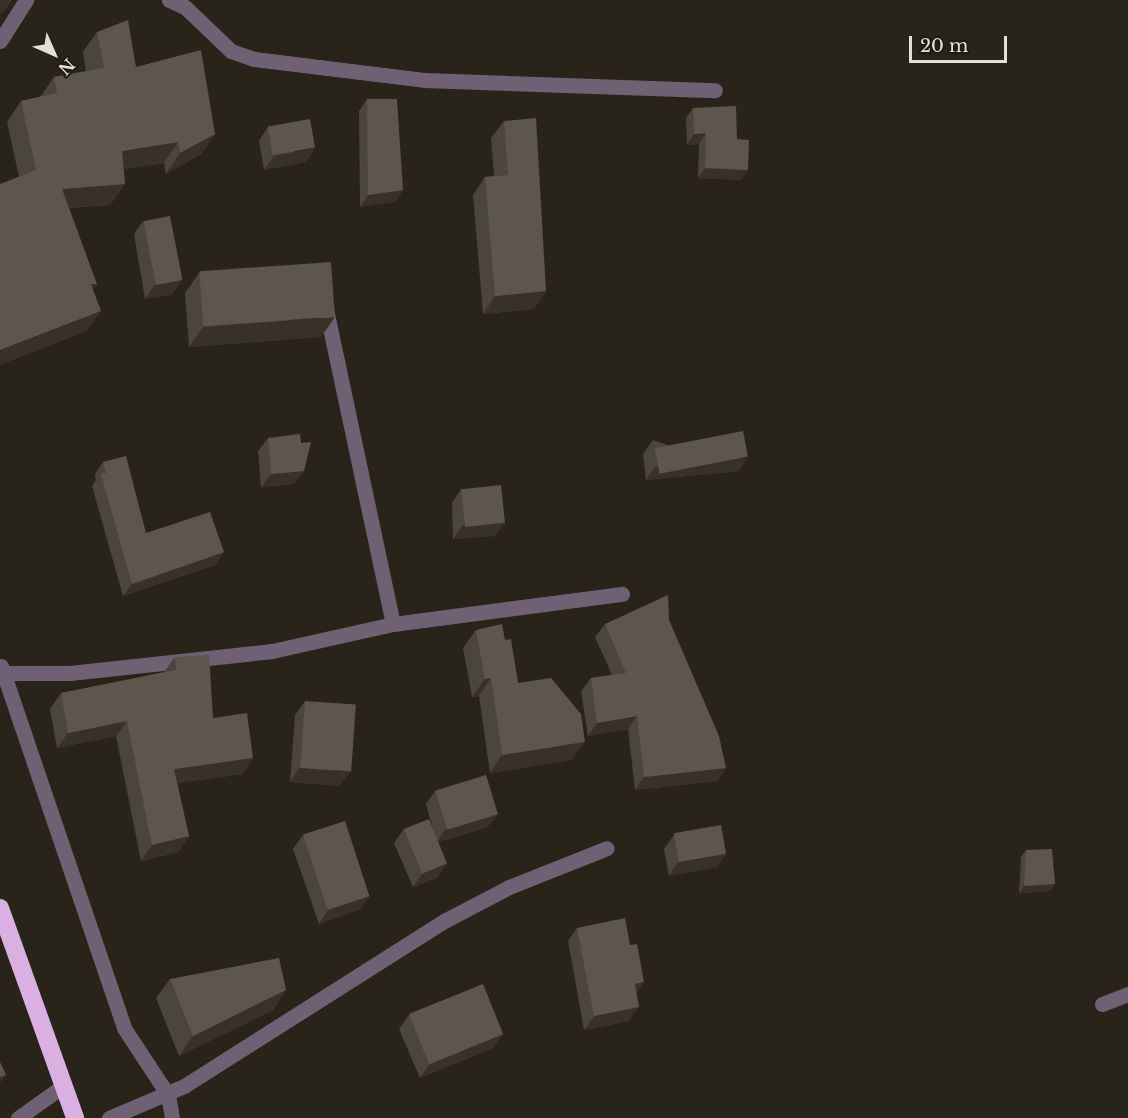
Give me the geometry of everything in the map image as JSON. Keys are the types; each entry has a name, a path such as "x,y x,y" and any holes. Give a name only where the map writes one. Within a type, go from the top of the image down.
{"highway":[{"path":"0,908 75,1118"}],"street":[{"path":"0,41 26,0"},
{"path":"169,0 185,7 231,51 254,59 424,80 715,90"},
{"path":"326,309 393,624"},
{"path":"172,1118 168,1095 124,1028 1,669 70,673 272,651 393,624 622,594"},
{"path":"109,1118 168,1095 446,920 509,887 607,848"},
{"path":"1102,1004 1128,994"},
{"path":"18,1118 63,1086"}],"building":[{"path":"128,20 136,67 201,50 215,134 180,153 178,142 122,151 125,184 62,189 97,284 91,284 101,311 0,350 0,184 36,170 21,101 57,93 54,77 104,68 97,32"},
{"path":"367,99 397,99 403,190 368,195"},
{"path":"736,106 737,139 749,140 748,170 705,168 706,133 694,134 693,108"},
{"path":"536,118 546,291 495,296 485,177 508,175 504,121"},
{"path":"310,119 315,148 273,155 268,126"},
{"path":"170,216 182,280 156,285 143,221"},
{"path":"331,262 335,317 203,326 199,271"},
{"path":"743,431 748,457 660,474 655,448"},
{"path":"300,434 301,443 311,442 304,471 271,474 268,438"},
{"path":"126,456 146,533 210,512 224,552 132,584 101,474 106,473 103,462"},
{"path":"501,485 505,523 465,527 461,489"},
{"path":"668,595 669,620 719,736 726,768 644,777 637,716 597,723 591,678 626,673 605,624"},
{"path":"502,624 505,640 511,639 518,683 551,678 581,714 585,742 502,755 491,678 485,679 476,630"},
{"path":"209,655 213,718 247,713 253,758 174,769 189,836 152,845 127,721 68,733 61,693 176,670 175,657"},
{"path":"305,701 356,705 351,771 300,768"},
{"path":"486,775 498,814 447,830 435,790"},
{"path":"429,819 447,864 422,874 404,829"},
{"path":"345,821 369,896 328,910 303,835"},
{"path":"721,825 726,854 679,862 674,833"},
{"path":"1052,849 1055,884 1024,886 1026,850"},
{"path":"625,918 630,945 637,944 644,982 635,984 639,1007 594,1016 577,928"},
{"path":"279,958 286,990 193,1036 170,979"},
{"path":"483,984 503,1034 429,1064 409,1014"},
{"path":"0,1062 6,1075 0,1077"}]}
